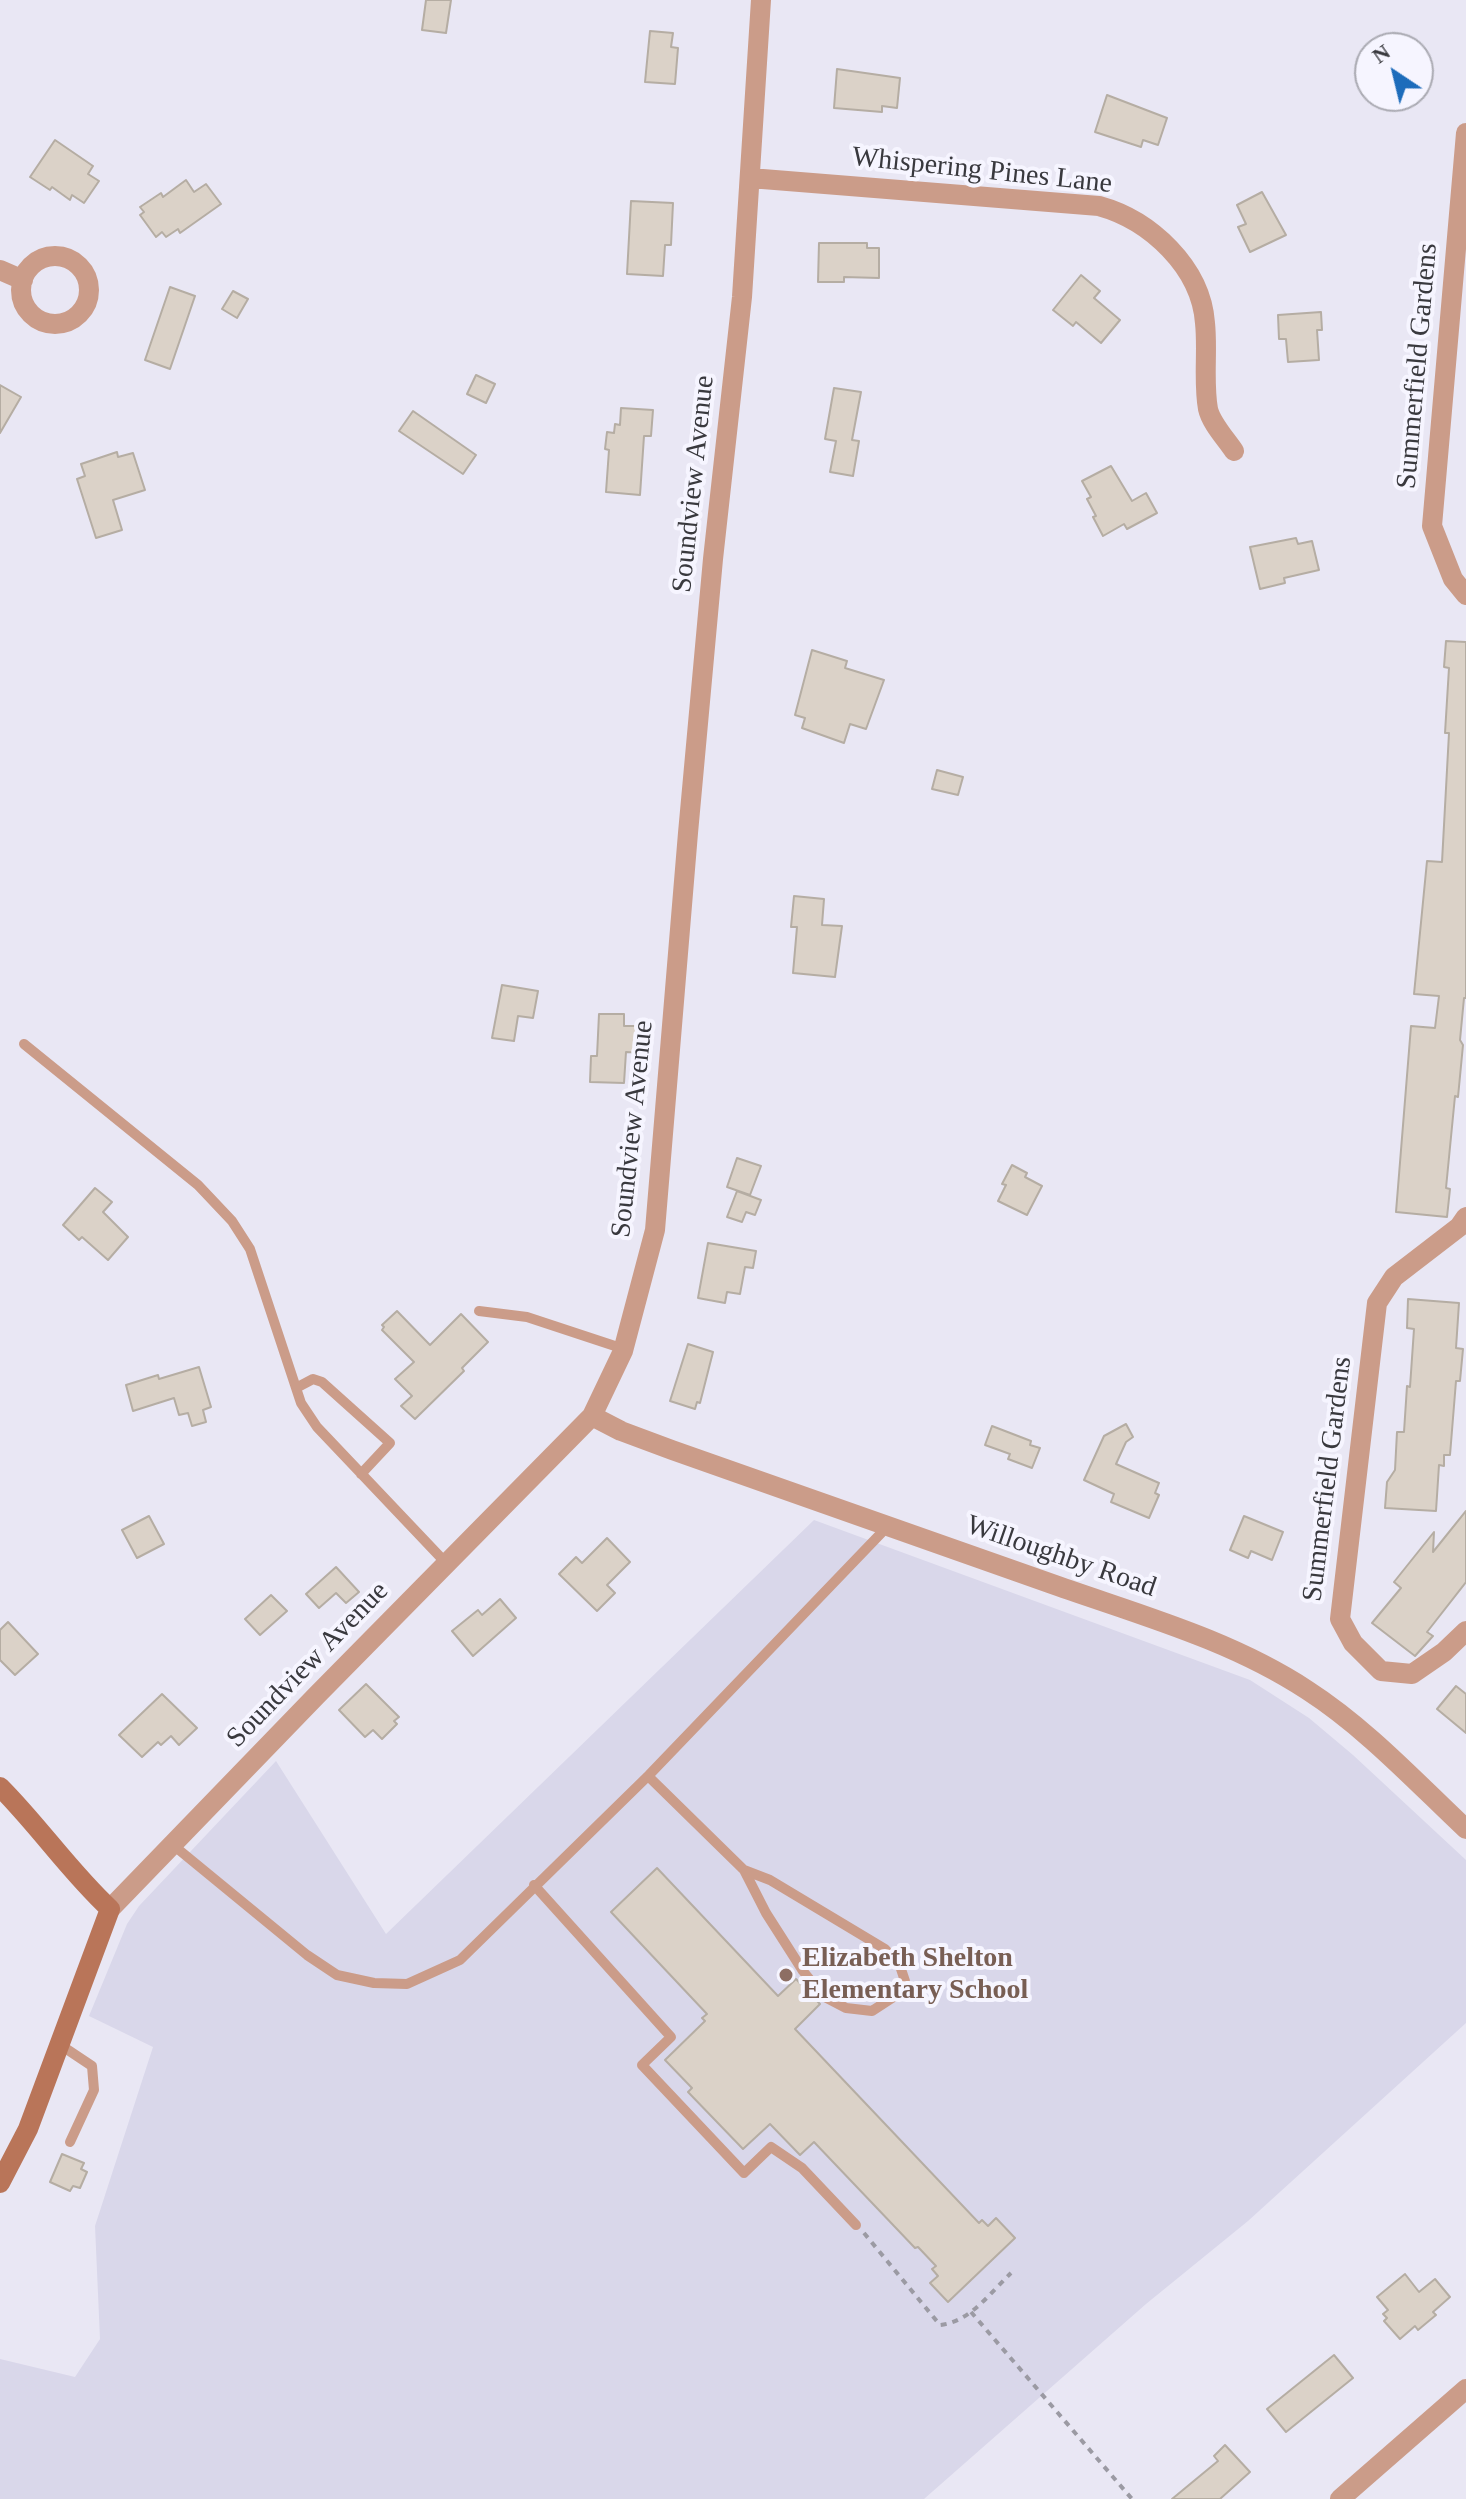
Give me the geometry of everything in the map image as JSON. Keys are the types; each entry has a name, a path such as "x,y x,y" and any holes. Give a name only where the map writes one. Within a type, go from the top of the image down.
{"main road":[{"path":"0,1787 57,1848 88,1889 110,1909"},
{"name":"Soundview Avenue","path":"0,2183 28,2129 110,1909"}],"street":[{"name":"Soundview Avenue","path":"110,1909 592,1416 624,1349 655,1230 687,837 742,297 761,0"},
{"name":"Summerfield Gardens","path":"1466,133 1432,526 1453,579 1466,595"},
{"name":"Whispering Pines Lane","path":"750,178 1099,206 1121,212 1167,246 1192,280 1205,319 1208,412 1234,451"},
{"path":"0,270 23,280"},
{"name":"Summerfield Gardens","path":"1466,1217 1459,1227 1394,1277 1377,1303 1340,1619 1353,1643 1381,1671 1412,1674 1444,1652 1466,1631"},
{"name":"Willoughby Road","path":"592,1416 621,1431 672,1450 1209,1640 1275,1671 1334,1709 1466,1829"},
{"path":"1340,2499 1466,2389"}],"lane":[{"path":"24,1044 198,1185 232,1221 250,1249 301,1403 317,1427 446,1563"},
{"path":"479,1311 527,1317 624,1349"},
{"path":"296,1388 313,1379 322,1382 390,1443 361,1474"},
{"path":"173,1845 307,1955 337,1975 374,1983 407,1984 460,1960 648,1776 888,1526"},
{"path":"648,1776 744,1870 766,1913 823,1996 846,2008 872,2011 895,1996 905,1981 900,1966 885,1949 770,1880 744,1870"},
{"path":"534,1885 671,2037 642,2065 744,2173 771,2147 802,2168 856,2225"},
{"path":"59,2044 92,2066 94,2090 70,2142"}],"path":[{"path":"856,2225 940,2325 956,2323 1011,2273"},
{"path":"971,2312 1132,2499"}],"shaded area":[{"name":"Elizabeth Shelton Elementary School","path":"814,1520 1250,1680 1309,1718 1466,1860 1466,2023 1248,2221 1146,2304 924,2499 0,2499 0,2359 75,2377 100,2339 95,2226 153,2047 89,2016 127,1924 139,1906 276,1761 386,1934"}],"building":[{"path":"426,0 451,0 446,33 422,30"},
{"path":"650,31 673,33 671,47 678,48 675,84 645,82"},
{"path":"837,69 900,78 897,108 882,106 882,112 834,108"},
{"path":"1107,95 1167,118 1158,145 1143,140 1141,147 1095,132"},
{"path":"55,140 93,166 88,174 99,181 84,203 72,195 70,200 30,177"},
{"path":"186,180 194,192 206,184 221,204 180,233 178,229 166,237 162,232 156,237 140,215 144,212 140,207 161,193 163,197"},
{"path":"1262,192 1286,235 1250,252 1238,227 1246,224 1237,205"},
{"path":"631,201 673,203 671,245 665,245 663,276 627,274"},
{"path":"819,243 867,243 867,248 879,248 879,278 844,277 844,282 818,282"},
{"path":"1081,275 1100,291 1094,298 1120,320 1101,343 1076,322 1073,326 1053,310"},
{"path":"170,287 195,296 170,369 145,360"},
{"path":"233,291 248,299 237,318 222,309"},
{"path":"1321,312 1322,330 1317,330 1319,360 1288,362 1286,339 1279,339 1278,315"},
{"path":"476,375 495,384 486,403 467,394"},
{"path":"0,385 21,397 0,433"},
{"path":"834,388 861,392 852,440 859,441 853,476 830,472 836,441 825,439"},
{"path":"621,408 653,410 651,436 644,436 640,495 606,492 607,432 614,433 615,424 620,425"},
{"path":"413,411 476,455 463,474 399,431"},
{"path":"117,452 118,457 133,453 145,490 113,500 122,530 96,538 77,479 85,476 81,464"},
{"path":"1111,466 1132,501 1146,493 1157,513 1127,529 1124,524 1103,536 1087,499 1091,497 1082,481"},
{"path":"1296,538 1298,544 1312,541 1319,570 1284,578 1285,583 1260,589 1250,547"},
{"path":"1446,641 1466,642 1466,998 1460,1040 1463,1045 1458,1097 1455,1096 1446,1188 1450,1189 1447,1217 1396,1212 1411,1026 1435,1028 1439,996 1414,994 1427,861 1442,862 1449,733 1445,733 1449,668 1444,667"},
{"path":"812,650 847,661 845,668 884,680 866,729 850,724 844,743 802,728 805,718 795,715"},
{"path":"937,770 963,777 958,795 932,789"},
{"path":"794,896 824,899 822,925 842,926 835,977 793,973 797,927 791,927"},
{"path":"502,985 538,991 533,1018 518,1016 514,1041 492,1038"},
{"path":"599,1014 624,1014 624,1026 644,1026 643,1053 626,1052 624,1083 590,1082 591,1056 597,1056"},
{"path":"737,1158 761,1166 750,1195 727,1187"},
{"path":"1012,1165 1042,1186 1027,1215 998,1201 1006,1185 1002,1184"},
{"path":"95,1188 112,1202 103,1212 128,1237 108,1260 63,1225"},
{"path":"737,1191 761,1200 755,1215 746,1212 742,1222 727,1217"},
{"path":"708,1243 756,1251 753,1268 745,1267 740,1294 727,1292 725,1303 698,1298"},
{"path":"1408,1299 1459,1303 1456,1348 1463,1349 1460,1381 1456,1381 1450,1455 1444,1455 1444,1466 1439,1465 1436,1511 1385,1508 1387,1482 1395,1470 1397,1432 1404,1432 1407,1386 1410,1387 1414,1329 1407,1328"},
{"path":"397,1311 430,1345 461,1314 488,1342 462,1368 464,1371 415,1419 401,1406 412,1396 395,1379 414,1362 382,1330 382,1325"},
{"path":"688,1344 713,1352 700,1403 697,1402 695,1409 670,1401"},
{"path":"199,1367 211,1407 203,1410 206,1422 192,1426 188,1413 179,1415 174,1398 133,1411 126,1385"},
{"path":"1126,1424 1133,1437 1126,1442 1116,1464 1159,1483 1155,1493 1159,1495 1149,1518 1111,1502 1114,1494 1084,1480 1104,1436"},
{"path":"992,1426 1031,1441 1030,1445 1040,1448 1032,1468 1008,1459 1010,1454 985,1445"},
{"path":"1466,1511 1466,1582 1427,1632 1433,1636 1415,1656 1372,1623 1401,1588 1394,1582 1434,1532 1433,1552"},
{"path":"149,1516 164,1544 137,1558 122,1530"},
{"path":"1244,1516 1283,1532 1272,1560 1251,1551 1248,1558 1230,1550"},
{"path":"607,1538 630,1562 607,1585 615,1593 597,1611 559,1574 576,1557 582,1563"},
{"path":"336,1567 359,1592 346,1603 336,1593 319,1608 306,1594"},
{"path":"271,1595 287,1611 260,1635 245,1619"},
{"path":"500,1599 516,1618 473,1656 452,1631 478,1610 482,1615"},
{"path":"8,1622 38,1654 15,1675 0,1660 0,1630"},
{"path":"366,1684 399,1717 394,1721 397,1724 382,1739 373,1730 365,1737 339,1710"},
{"path":"1456,1686 1466,1694 1466,1733 1437,1709"},
{"path":"162,1694 197,1728 179,1745 171,1736 161,1745 158,1742 142,1757 119,1735"},
{"path":"657,1868 778,1996 796,1979 820,2004 795,2029 979,2223 982,2220 988,2226 996,2218 1015,2238 948,2302 930,2283 938,2276 932,2269 936,2266 814,2142 800,2155 770,2124 743,2149 688,2092 692,2088 665,2060 705,2021 702,2018 707,2014 611,1912"},
{"path":"62,2154 84,2163 81,2169 87,2172 80,2188 73,2186 70,2191 50,2182"},
{"path":"1405,2274 1419,2292 1435,2279 1450,2297 1433,2312 1436,2315 1418,2330 1415,2326 1400,2339 1384,2321 1387,2318 1383,2314 1388,2310 1377,2297"},
{"path":"1334,2355 1353,2378 1286,2432 1267,2409"},
{"path":"1225,2445 1250,2472 1220,2499 1172,2499 1218,2461 1214,2456"}],"place":[{"name":"Elizabeth Shelton Elementary School","path":"786,1975"}]}
